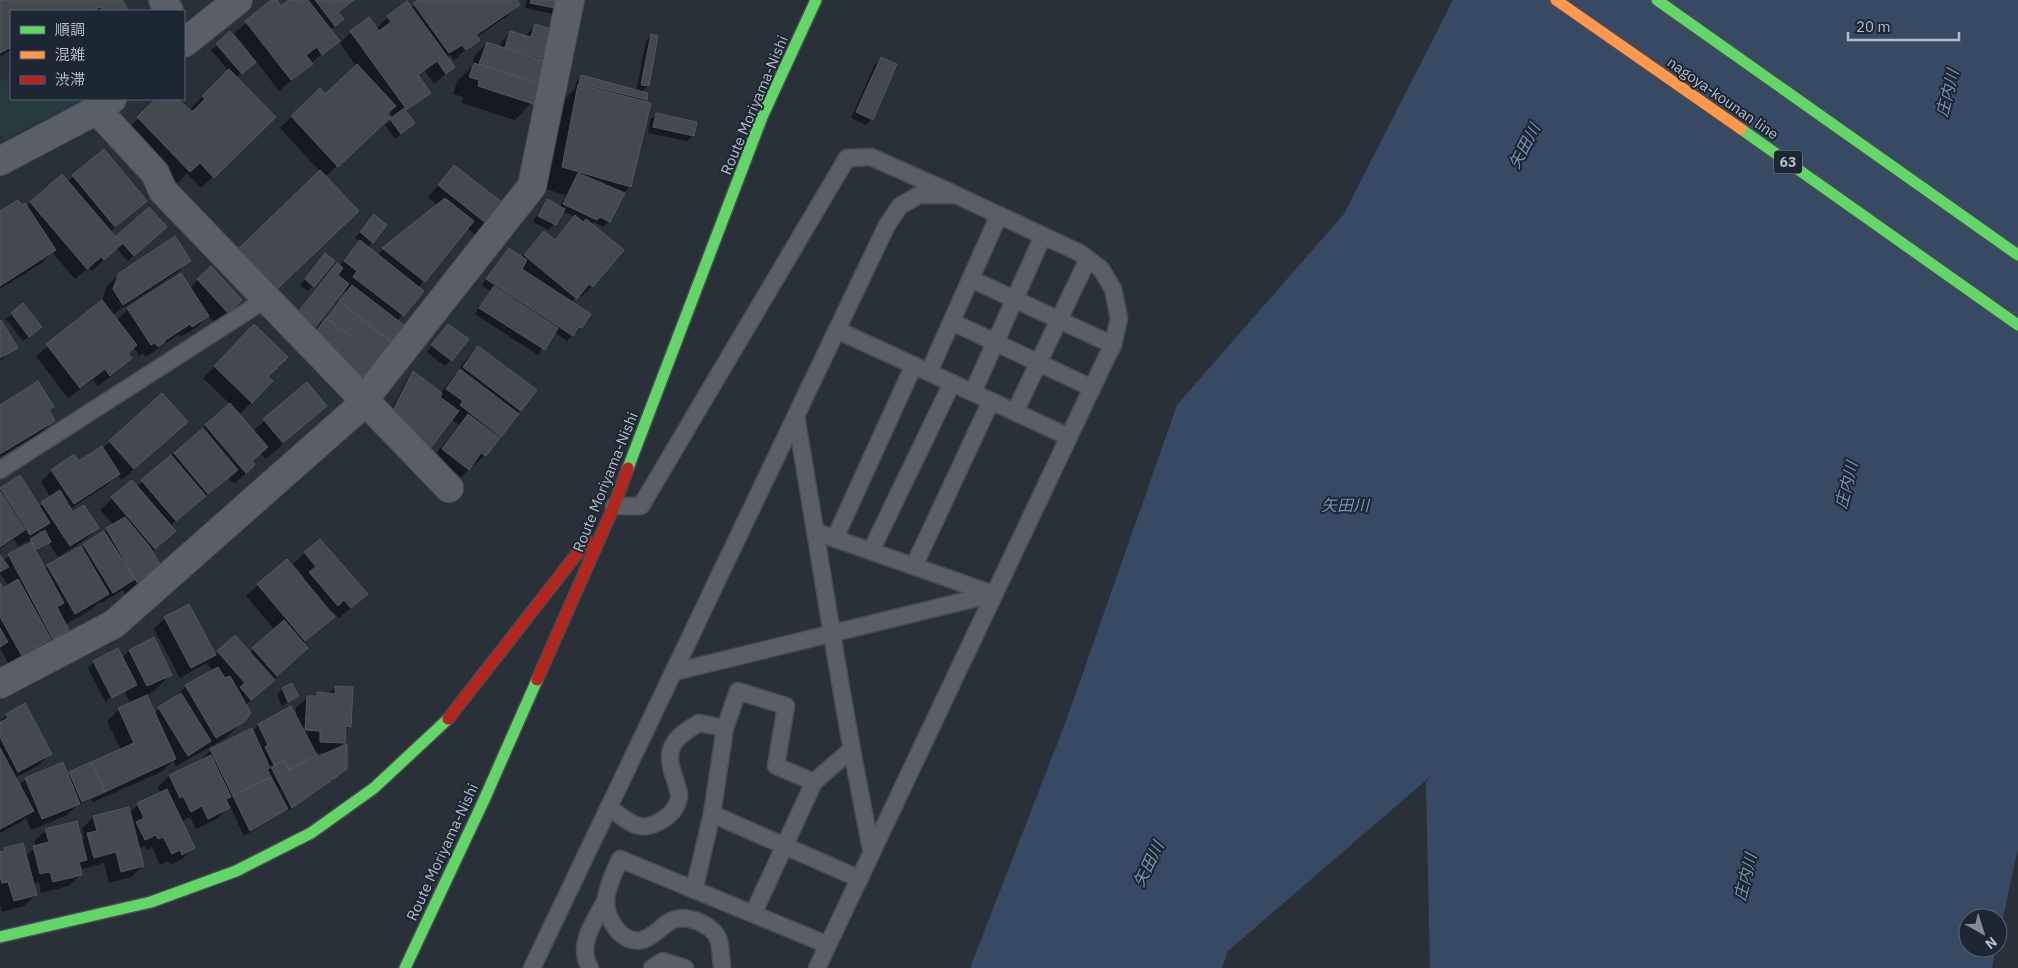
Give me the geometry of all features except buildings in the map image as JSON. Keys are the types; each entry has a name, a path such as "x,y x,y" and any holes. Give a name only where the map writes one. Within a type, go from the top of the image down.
{"main road":[{"name":"Route Moriyama-Nishi","path":"405,968 484,800 614,506 762,116 816,0"},
{"name":"nagoya-kounan line","path":"1556,0 2018,326"},
{"path":"1657,0 2018,254"},
{"path":"0,937 151,902 236,871 311,833 374,788 449,718 614,506"}],"street":[{"path":"185,40 238,0"},
{"path":"0,684 114,624 356,412 532,186 570,0"},
{"path":"0,161 104,104 155,173 163,191 363,401 449,488"}],"lane":[{"path":"614,506 641,506 847,158 871,157 1080,253 1101,269 1113,289 1119,318 1112,345 817,968"},
{"path":"538,964 609,808 887,225 900,206 919,195 956,195"},
{"path":"929,372 999,215"},
{"path":"973,392 1044,236"},
{"path":"1015,412 1088,259"},
{"path":"971,279 1112,345"},
{"path":"0,470 266,299"},
{"path":"952,322 1092,388"},
{"path":"837,330 1069,437"},
{"path":"835,538 914,365"},
{"path":"871,550 952,383"},
{"path":"914,566 990,401"},
{"path":"796,416 834,632 851,750 872,853"},
{"path":"816,532 993,594"},
{"path":"674,672 993,594"},
{"path":"694,890 712,814 725,728 738,691 786,706 776,766 814,782"},
{"path":"609,808 636,826 652,827 671,814 679,796 670,756 673,745 683,732 699,723 725,728"},
{"path":"753,914 814,782 851,750"},
{"path":"712,814 860,879"},
{"path":"590,968 586,962 585,938 606,900 620,859 828,945"},
{"path":"606,900 611,922 625,938 642,940 657,932 671,920 687,918 703,922 719,940 722,968"},
{"path":"652,968 662,961 685,968"}],"green space":[{"path":"10,76 10,100 84,100 4,139 0,134 0,82"}],"water":[{"path":"1453,0 2018,0 2018,848 2005,908 1958,908 1958,958 1994,958 1992,968 1430,968 1426,783 1431,776 1228,951 1222,968 970,968 1066,721 1177,405 1344,214"}],"traffic: fast":[{"path":"628,468 762,117 816,0"},
{"path":"1657,0 2018,255"},
{"path":"1741,129 2018,325"},
{"path":"405,968 484,800 537,680"},
{"path":"0,937 151,902 236,871 311,833 374,788 448,719"}],"traffic: slow":[{"path":"1556,0 1741,129"}],"traffic: jam":[{"path":"537,680 614,506 628,468"},
{"path":"448,719 587,541"}],"water label":[{"name":"庄内川","path":"1947,93"},
{"name":"矢田川","path":"1524,146"},
{"name":"庄内川","path":"1846,485"},
{"name":"矢田川","path":"1345,505"},
{"name":"矢田川","path":"1148,864"},
{"name":"庄内川","path":"1745,877"}]}
